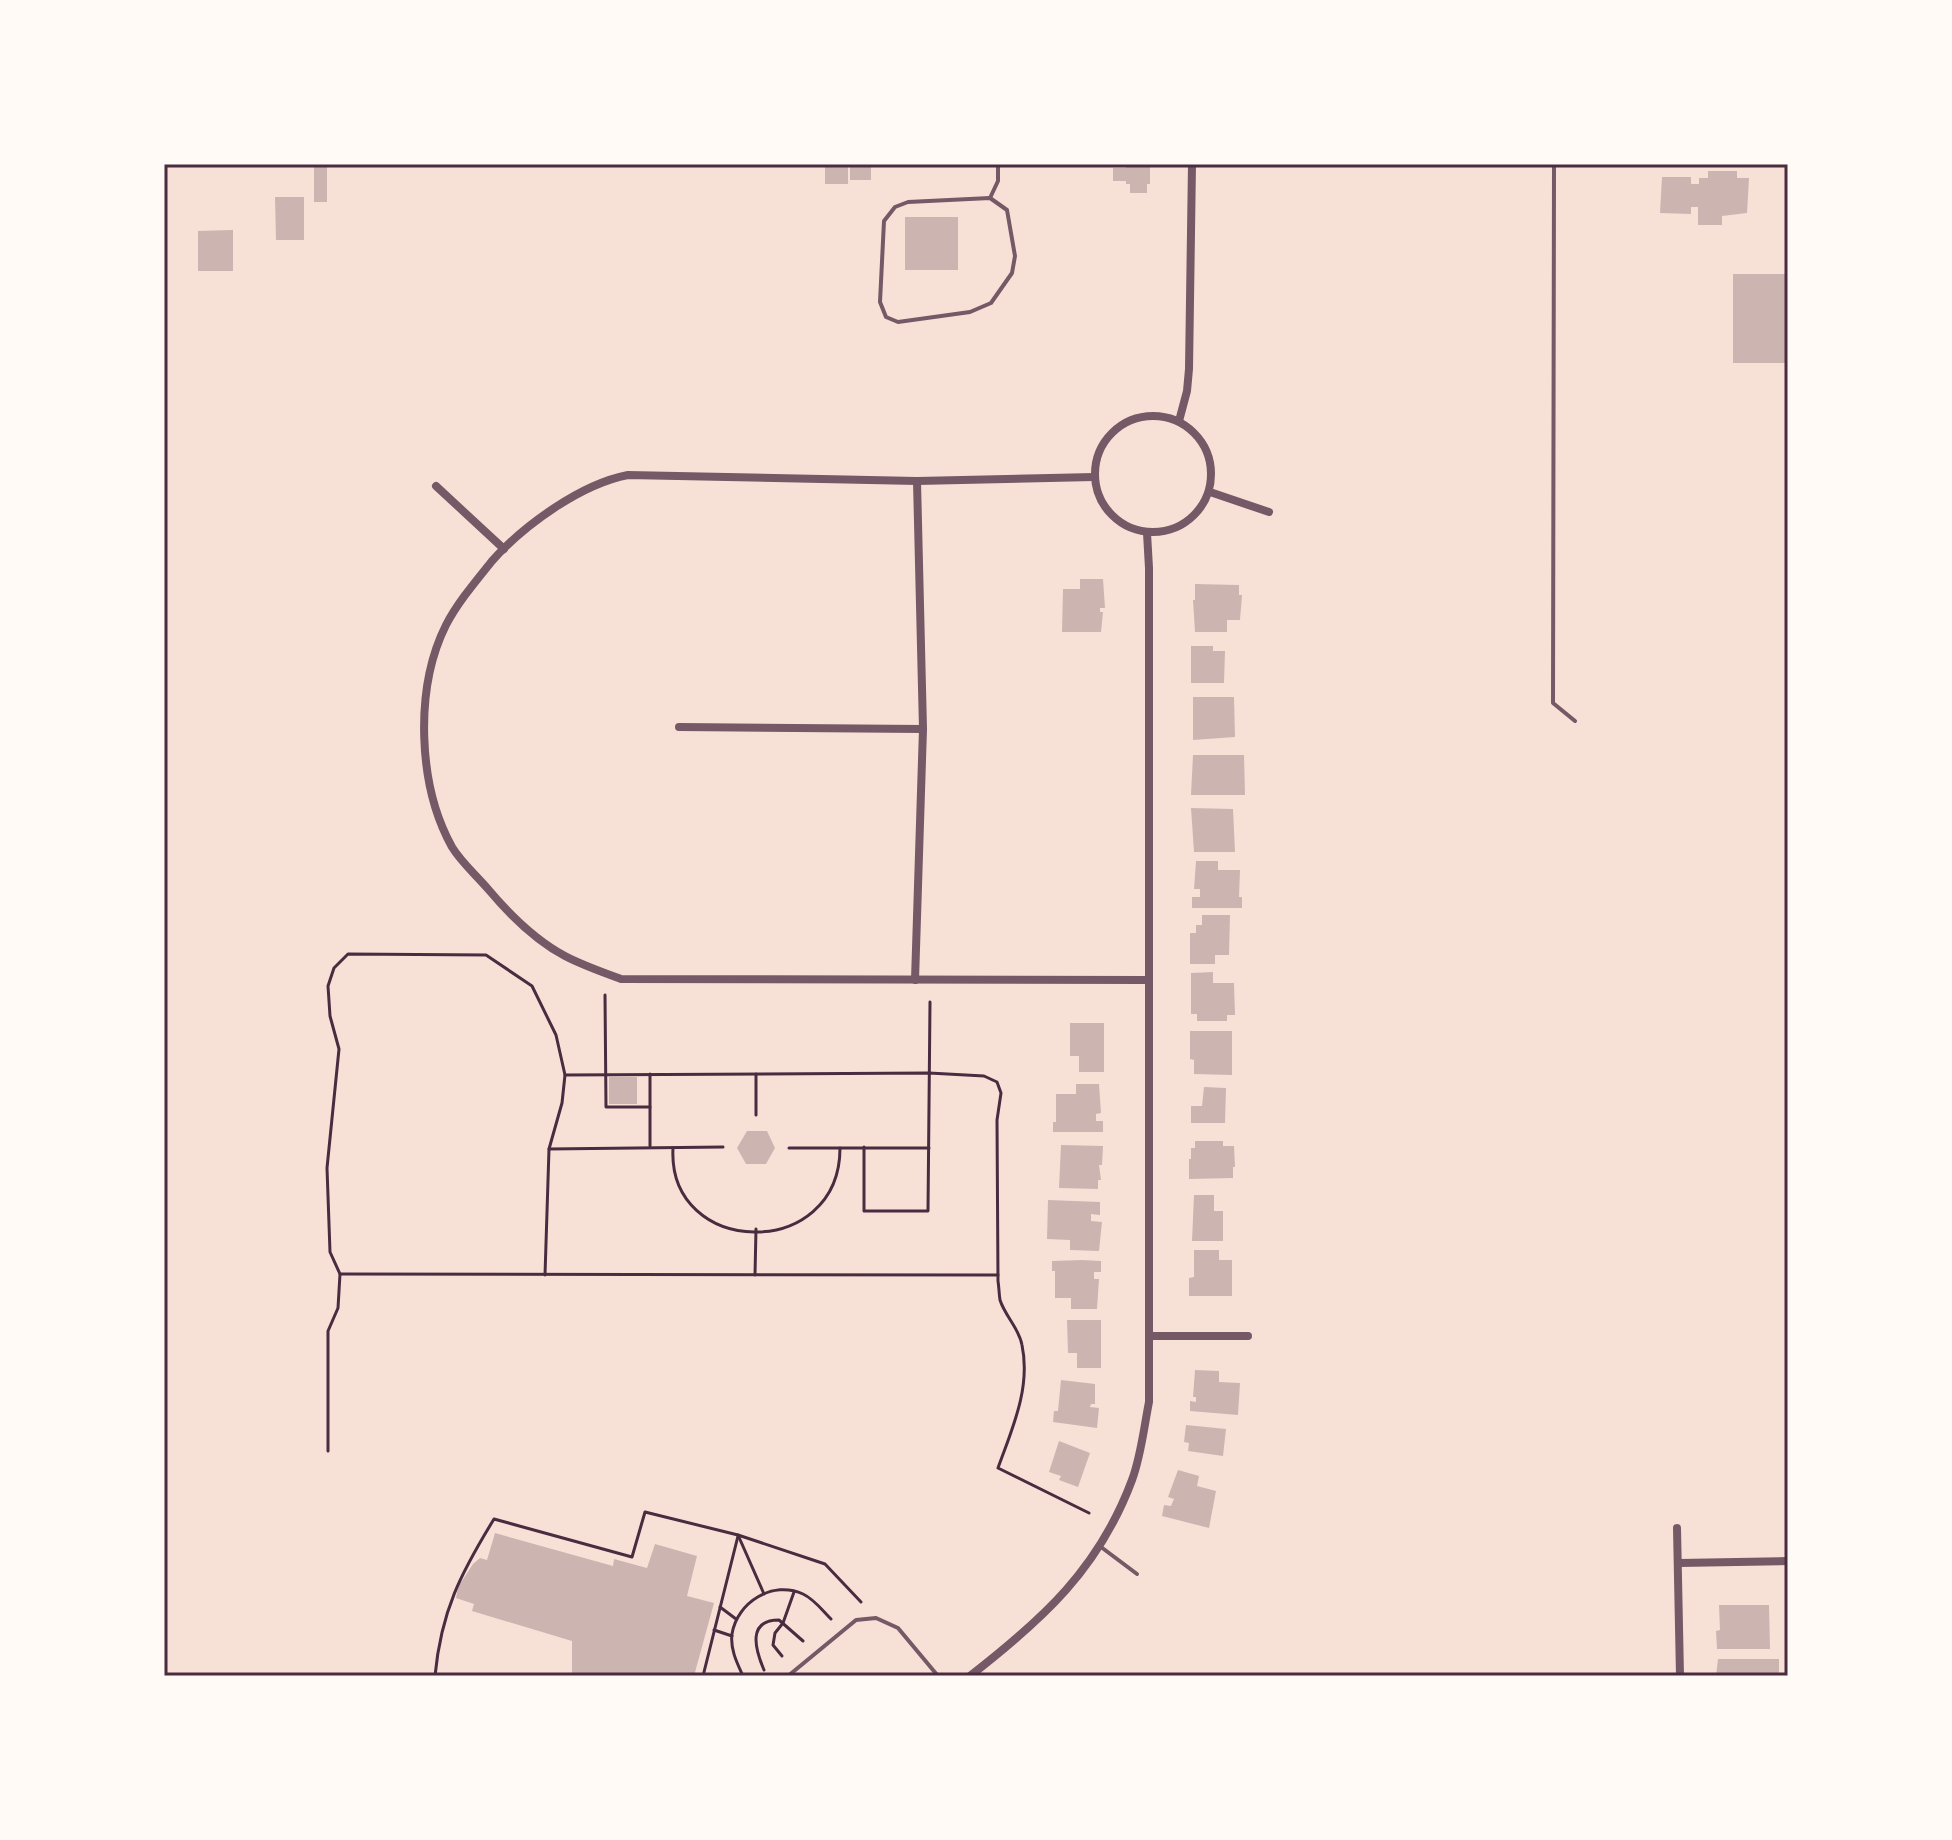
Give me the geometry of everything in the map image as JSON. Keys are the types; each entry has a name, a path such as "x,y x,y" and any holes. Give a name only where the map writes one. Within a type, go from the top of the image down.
{"street":[{"path":"1179,421 1189,369 1192,164"},
{"path":"1159,416 1179,421 1193,430 1207,451 1212,475 1210,492 1200,510 1186,523 1167,531 1147,533 1130,528 1116,520 1097,493 1094,477 1097,457 1106,439 1120,425 1139,417 1159,416"},
{"path":"1094,477 917,481 628,475 611,478 538,519 504,549 475,582 447,623 438,646 430,673 424,745 432,801 454,850 496,898 541,940 565,956 621,979 1149,980"},
{"path":"915,980 923,729 917,481"},
{"path":"436,486 504,549"},
{"path":"1210,492 1269,512"},
{"path":"970,1676 1040,1620 1064,1595 1094,1555 1114,1521 1133,1477 1149,1402 1147,533"},
{"path":"679,727 923,729"},
{"path":"1149,1336 1248,1336"},
{"path":"1677,1528 1680,1676"},
{"path":"1679,1563 1788,1561"}],"lane":[{"path":"990,198 998,181 998,164"},
{"path":"1554,164 1553,703 1575,721"},
{"path":"990,198 1007,210 1015,256 1012,273 991,303 970,312 898,322 886,317 880,302 884,221 895,207 908,202 990,198"},
{"path":"1099,1546 1137,1574"},
{"path":"788,1676 856,1620 876,1618 898,1628 938,1676"}],"path":[{"path":"328,1451 328,1331 338,1308 340,1274 330,1252 327,1168 339,1049 330,1016 328,986 334,968 348,954 486,955 532,986 556,1035 565,1075 562,1103 549,1149 545,1275"},
{"path":"605,995 606,1107 650,1107"},
{"path":"864,1147 864,1211 928,1211 930,1002"},
{"path":"565,1075 929,1073 984,1076 997,1082 1001,1093 997,1120 1000,1302 1016,1326 1023,1346 1024,1379 1019,1411 998,1468 1089,1513"},
{"path":"650,1074 650,1148"},
{"path":"756,1074 756,1115"},
{"path":"549,1149 723,1147"},
{"path":"673,1148 672,1162 678,1182 692,1206 711,1221 739,1232 772,1231 799,1223 824,1201 834,1184 840,1148"},
{"path":"789,1148 929,1148"},
{"path":"755,1275 756,1231"},
{"path":"340,1274 998,1275"},
{"path":"435,1676 449,1601 463,1569 494,1519 632,1557 645,1512 738,1535 825,1564 861,1602"},
{"path":"738,1535 764,1594"},
{"path":"703,1676 738,1535"},
{"path":"743,1676 734,1657 732,1636 736,1619 748,1602 781,1590 794,1592 817,1604 831,1619"},
{"path":"782,1656 773,1645 775,1633 783,1623 794,1592"},
{"path":"720,1607 736,1619"},
{"path":"764,1670 754,1648 759,1627 768,1620 783,1623 803,1641"},
{"path":"714,1630 732,1636"}],"building":[{"path":"314,164 327,164 327,202 314,202"},
{"path":"825,164 848,164 848,184 825,184"},
{"path":"850,164 871,164 871,180 850,180"},
{"path":"1126,164 1150,164 1147,193 1130,193 1130,184 1126,181 1113,181 1113,168 1126,168"},
{"path":"1708,171 1737,171 1737,178 1749,178 1747,213 1722,216 1722,225 1698,225 1698,207 1691,207 1691,214 1660,213 1662,177 1691,177 1691,184 1699,184 1699,178 1708,178"},
{"path":"275,197 304,197 304,240 276,240"},
{"path":"905,217 958,217 958,270 905,270"},
{"path":"233,230 233,271 198,271 198,231"},
{"path":"1733,274 1788,274 1788,363 1733,363"},
{"path":"1080,579 1103,579 1105,608 1100,608 1103,612 1101,632 1062,632 1063,589 1080,589"},
{"path":"1195,584 1239,585 1239,595 1242,595 1240,620 1227,620 1227,632 1195,632"},
{"path":"1191,646 1213,646 1213,651 1225,651 1224,683 1191,683"},
{"path":"1193,697 1234,697 1235,737 1193,740"},
{"path":"1193,755 1244,755 1245,795 1191,795"},
{"path":"1191,808 1233,809 1235,852 1194,852"},
{"path":"1196,861 1218,861 1218,870 1240,870 1239,897 1242,897 1242,908 1192,908 1192,897 1200,897 1200,889 1194,889"},
{"path":"1202,915 1230,915 1229,955 1215,955 1215,964 1190,964 1190,933 1196,933 1196,925 1202,925"},
{"path":"1213,972 1213,983 1234,983 1235,1015 1227,1015 1227,1021 1197,1021 1197,1014 1191,1014 1191,973"},
{"path":"1070,1023 1104,1023 1104,1072 1079,1072 1079,1056 1070,1056"},
{"path":"1190,1031 1232,1031 1232,1075 1194,1074 1194,1060 1190,1059"},
{"path":"609,1077 637,1077 637,1104 609,1104"},
{"path":"1076,1084 1099,1084 1101,1113 1096,1114 1096,1121 1103,1121 1103,1132 1053,1132 1056,1094 1076,1094"},
{"path":"1204,1087 1226,1088 1225,1123 1191,1123 1191,1106 1202,1106"},
{"path":"747,1131 767,1131 775,1148 766,1164 746,1164 737,1148"},
{"path":"1195,1141 1223,1141 1223,1146 1234,1146 1233,1178 1189,1179 1189,1159"},
{"path":"1061,1145 1103,1146 1098,1189 1059,1188"},
{"path":"1194,1195 1214,1195 1214,1211 1223,1211 1223,1241 1192,1241"},
{"path":"1048,1200 1100,1202 1100,1215 1091,1214 1091,1221 1102,1222 1099,1251 1070,1250 1070,1240 1047,1239"},
{"path":"1194,1250 1219,1250 1219,1260 1232,1260 1232,1296 1189,1296 1189,1278 1194,1277"},
{"path":"1052,1261 1101,1261 1101,1272 1094,1272 1094,1279 1099,1279 1097,1309 1071,1309 1071,1298 1055,1298"},
{"path":"1067,1320 1101,1320 1101,1368 1077,1368 1077,1353 1068,1353"},
{"path":"1195,1370 1219,1371 1219,1382 1240,1383 1238,1415 1190,1411 1190,1401 1196,1402 1196,1397 1193,1397"},
{"path":"1061,1380 1095,1384 1095,1404 1090,1407 1099,1408 1097,1428 1053,1422 1054,1411 1058,1411"},
{"path":"1186,1425 1226,1429 1223,1456 1188,1451 1189,1443 1184,1442"},
{"path":"1059,1441 1090,1453 1078,1487 1059,1480 1061,1476 1049,1472"},
{"path":"1178,1470 1199,1476 1197,1486 1216,1491 1209,1528 1162,1516 1164,1505 1171,1506 1174,1499 1168,1497"},
{"path":"495,1533 613,1566 614,1559 647,1568 655,1544 697,1556 687,1596 714,1603 694,1676 572,1676 572,1641 472,1611 474,1604 456,1598 458,1587 473,1564 480,1558 487,1560"},
{"path":"1719,1605 1769,1605 1770,1649 1717,1649"},
{"path":"1718,1659 1779,1659 1779,1675 1716,1676"}]}
